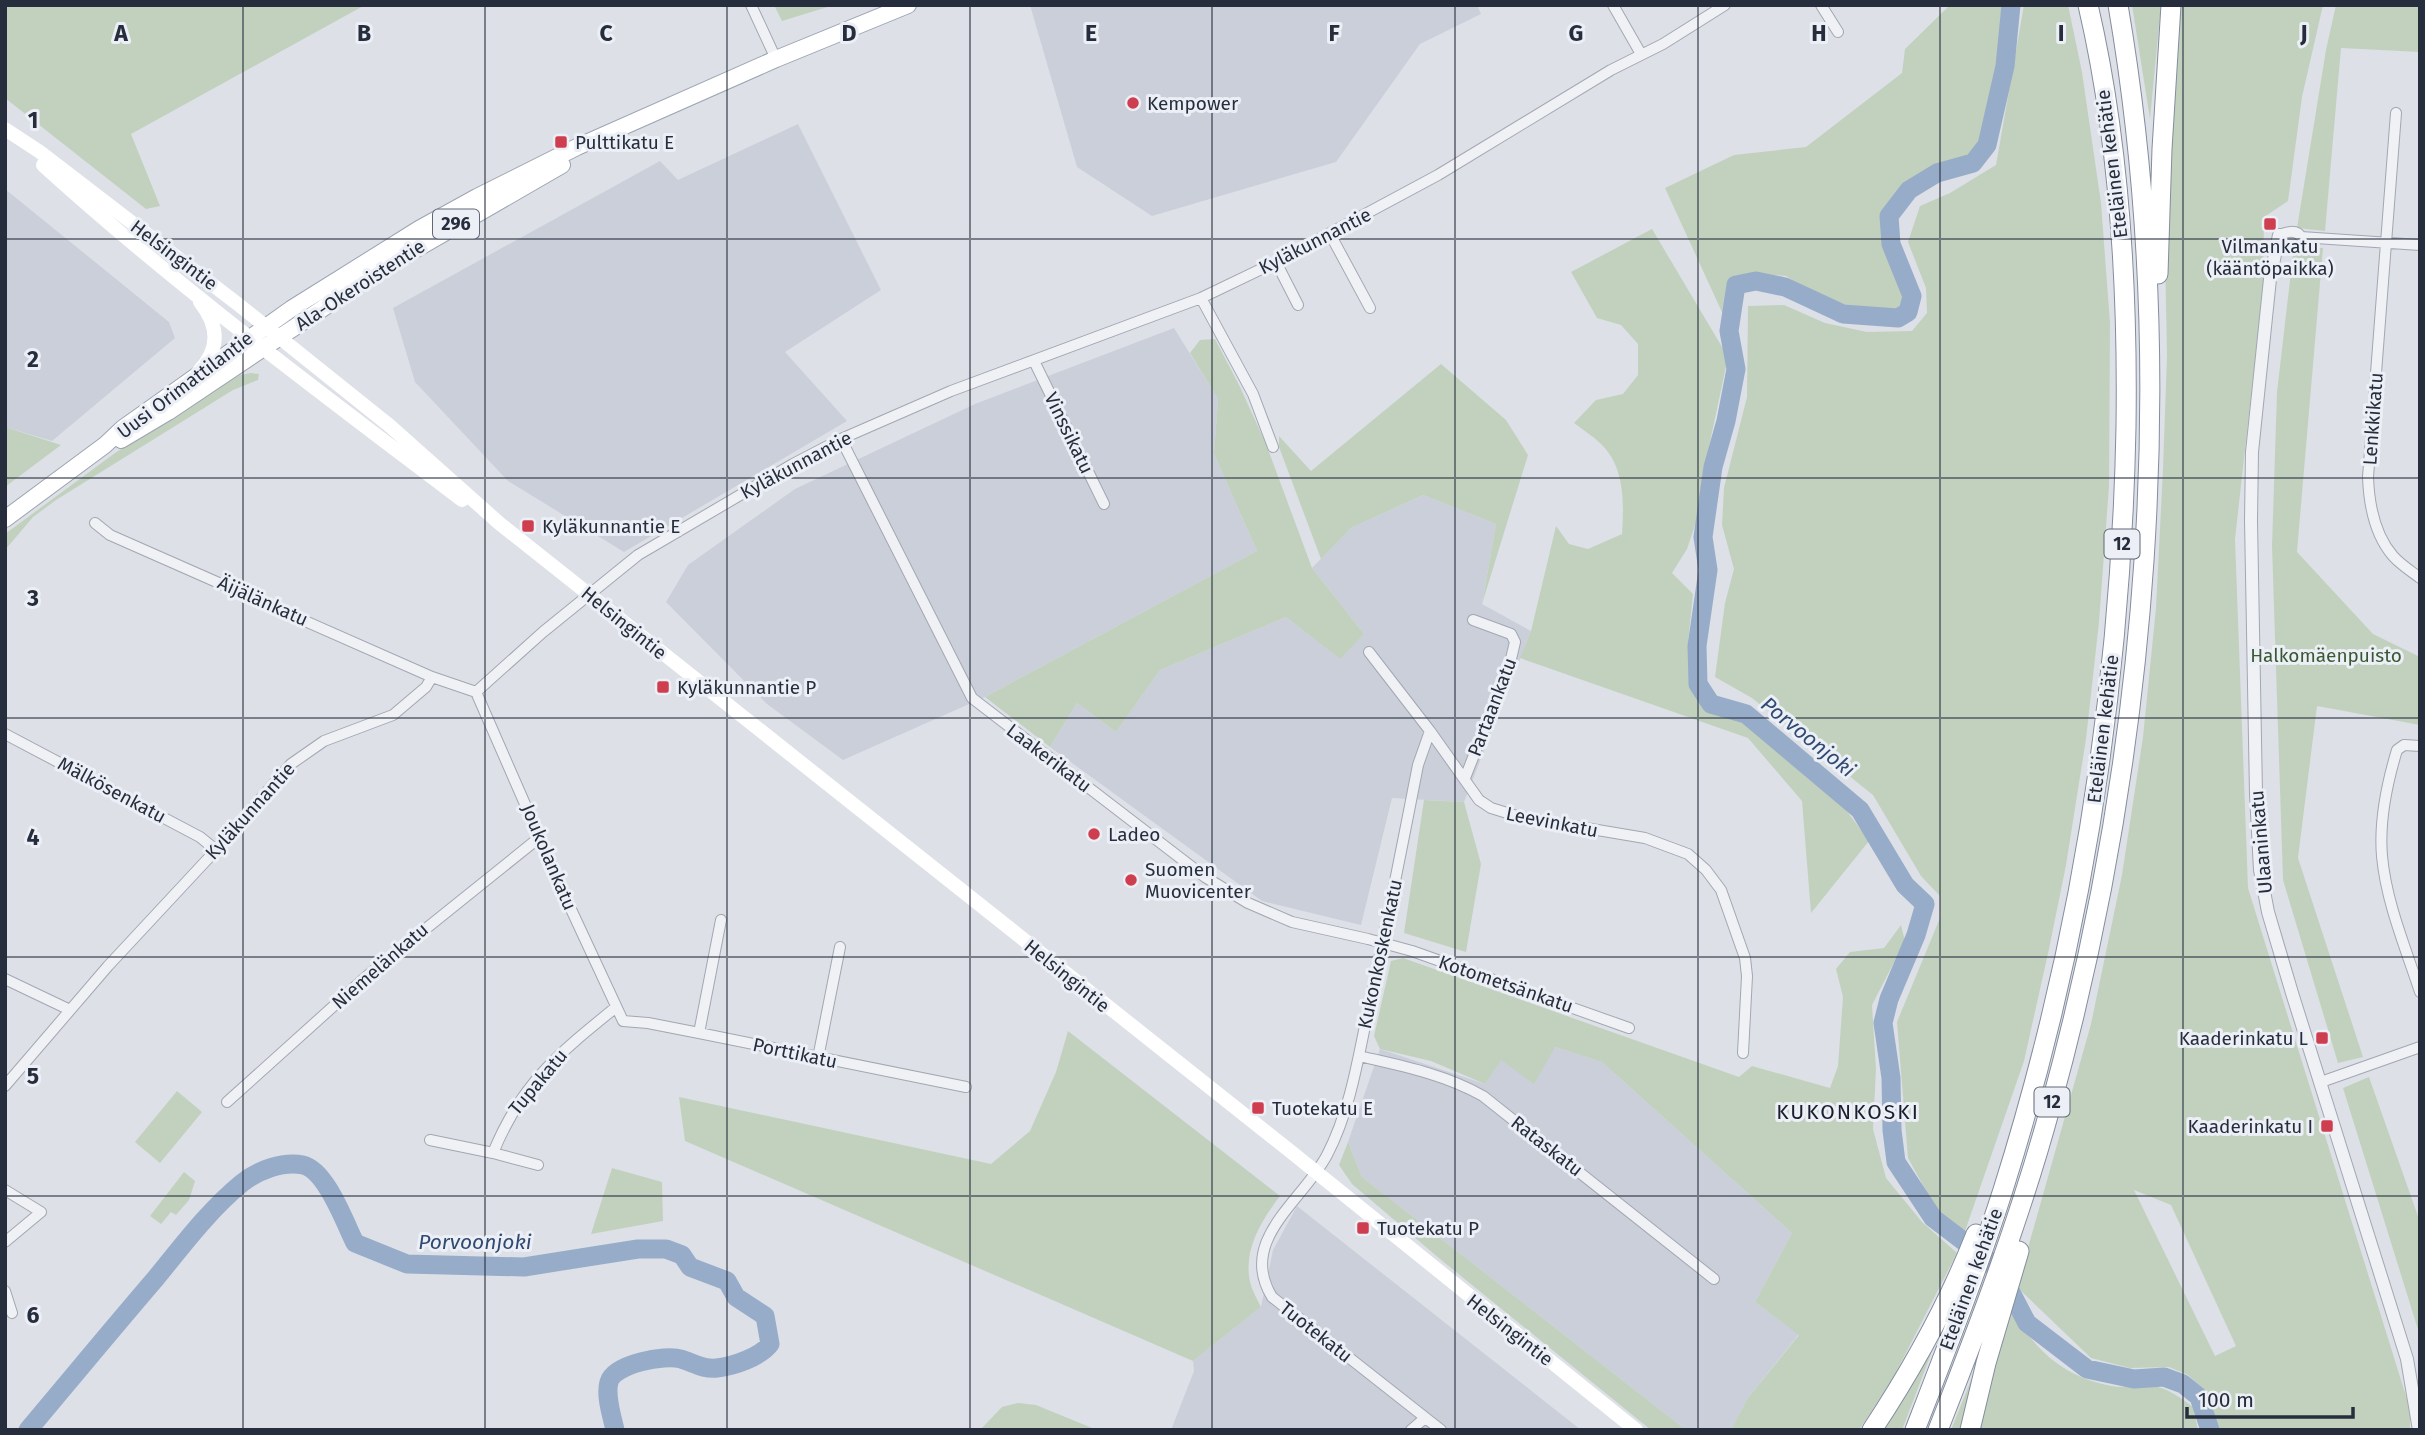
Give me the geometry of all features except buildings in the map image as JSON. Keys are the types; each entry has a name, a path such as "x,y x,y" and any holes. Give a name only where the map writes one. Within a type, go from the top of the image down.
{"highway":[{"name":"Eteläinen kehätie","path":"1914,1430 2036,1075 2064,963 2084,862 2101,753 2117,611 2125,470 2125,294 2109,122 2088,5"},
{"name":"Eteläinen kehätie","path":"1938,1430 1993,1313 2017,1239 2086,967 2105,873 2123,760 2143,572 2149,423 2147,291 2136,120 2118,5"},
{"path":"2143,572 2152,452 2162,149 2171,5"},
{"path":"1872,1430 1961,1288"},
{"path":"1970,1430 1986,1363 1993,1313"}],"main road":[{"name":"Ala-Okeroistentie","path":"265,326 419,229 540,164 776,59 908,5"},
{"name":"Ala-Okeroistentie","path":"264,347 419,246 640,121"},
{"name":"Helsingintie","path":"5,129 40,152 279,337 390,426 499,523 588,595 1636,1430"},
{"name":"Helsingintie","path":"5,129 104,220 185,286 381,440 464,501 499,523"},
{"path":"185,286 208,312 215,329 212,353 193,376"},
{"name":"Uusi Orimattilantie","path":"5,519 193,376 265,326"},
{"name":"Uusi Orimattilantie","path":"105,445 138,431 264,347"}],"street":[{"path":"751,5 776,59"},
{"path":"1613,5 1641,54"},
{"name":"Kyläkunnantie","path":"476,692 543,632 638,555 793,464 841,439 951,391 1201,298 1276,262 1438,175 1725,5"},
{"path":"1821,5 1838,32"},
{"name":"Lenkkikatu","path":"2396,113 2368,477 2369,499 2374,521 2393,556 2420,578"},
{"path":"1330,234 1370,308"},
{"path":"2279,235 2290,241 2301,237 2420,245"},
{"name":"Ulaaninkatu","path":"2279,235 2270,279 2252,452 2251,534 2260,870 2268,912 2407,1359 2419,1430"},
{"path":"1276,262 1298,305"},
{"path":"1201,298 1253,394 1273,447"},
{"name":"Vinssikatu","path":"1034,361 1104,504"},
{"name":"Laakerikatu","path":"841,439 972,698 1205,877 1248,903 1292,922 1383,942"},
{"name":"Äijälänkatu","path":"95,523 110,535 432,677"},
{"name":"Partaankatu","path":"1465,778 1516,642 1511,634 1473,620"},
{"name":"Leevinkatu","path":"1369,652 1479,800 1503,814 1645,838 1688,854 1706,870 1721,890 1745,958 1747,976 1744,1053"},
{"path":"432,677 476,692"},
{"name":"Kyläkunnantie","path":"5,1086 108,966 216,850 290,764 324,741 393,715 426,687 432,677"},
{"name":"Joukolankatu","path":"476,692 623,1021"},
{"name":"Kukonkoskenkatu","path":"1315,1172 1327,1155 1339,1125 1359,1056 1418,765 1430,731"},
{"name":"Mälkösenkatu","path":"5,734 200,837 216,850"},
{"path":"2420,746 2404,745 2397,750 2383,811 2382,856 2392,902 2420,992"},
{"name":"Niemelänkatu","path":"227,1102 367,976 540,837"},
{"path":"699,1033 722,920"},
{"name":"Kotometsänkatu","path":"1383,942 1629,1028"},
{"path":"818,1058 840,947"},
{"path":"5,979 70,1010"},
{"name":"Tupakatu","path":"493,1153 506,1121 527,1090 563,1050 615,1008"},
{"name":"Porttikatu","path":"623,1021 648,1023 966,1087"},
{"path":"2321,1082 2420,1047"},
{"name":"Rataskatu","path":"1359,1056 1458,1082 1483,1096 1714,1279"},
{"path":"430,1140 538,1165"},
{"name":"Tuotekatu","path":"1315,1172 1270,1232 1261,1262 1262,1281 1272,1297 1441,1430"},
{"path":"5,1191 41,1212 5,1242"},
{"path":"5,1291 12,1313"},
{"path":"1411,1430 1424,1418"}],"shaded area":[{"path":"1030,5 1477,5 1481,14 1420,44 1336,162 1152,216 1077,167"},
{"path":"798,124 881,290 785,352 847,421 624,552 508,481 415,382 393,308 660,161 678,180"},
{"path":"5,189 169,322 175,338 52,441 5,427"},
{"path":"1174,328 1218,399 1214,454 1257,551 985,697 843,760 767,704 666,602 688,565 795,489 975,404"},
{"path":"1423,495 1496,524 1482,604 1531,631 1464,802 1392,798 1361,925 1262,901 1050,747 1077,703 1116,732 1160,670 1286,617 1339,658 1364,634 1312,568 1351,528"},
{"path":"1555,1047 1602,1062 1792,1233 1755,1302 1799,1334 1747,1399 1731,1430 1686,1430 1362,1177 1348,1142 1380,1049 1485,1084 1500,1060"},
{"path":"1297,1206 1581,1430 1171,1430 1194,1371 1193,1361 1261,1307 1273,1250"}],"green space":[{"path":"5,5 365,5 131,134 160,206 146,209 5,98"},
{"path":"774,5 834,5 782,21"},
{"path":"1950,5 2004,5 2000,66 1981,141 1966,156 1934,167 1907,185 1884,211 1885,248 1906,298 1895,309 1842,305 1820,298 1786,276 1751,273 1734,276 1729,287 1727,323 1665,188 1734,155 1806,147 1902,73 1905,49"},
{"path":"2024,5 2068,5 2082,72 2101,203 2110,323 2109,486 2099,622 2086,739 2066,865 2024,1061 1964,1234 1936,1209 1908,1158 1897,1022 1940,918 1940,896 1921,876 1873,795 1752,698 1715,677 1725,603 1734,569 1722,525 1724,488 1747,397 1748,306 1784,305 1825,323 1867,332 1912,331 1927,313 1926,288 1908,242 1920,206 1950,193 1996,165"},
{"path":"2132,5 2161,5 2150,119"},
{"path":"2178,5 2323,5 2302,97 2288,201 2264,217 2263,289 2235,539 2248,888 2410,1409 2410,1430 2219,1430 2206,1392 2188,1375 2169,1367 2130,1368 2091,1358 2017,1287 2091,1024 2122,875 2143,737 2156,608 2163,469 2167,356 2165,253","holes":["2134,1190 2171,1205 2236,1346 2215,1356"]},
{"path":"2336,5 2420,5 2420,52 2341,48 2325,231 2297,228 2326,50"},
{"path":"1652,229 1728,357 1696,522 1687,549 1672,573 1693,594 1688,643 1689,685 1705,711 1736,718 1788,756 1838,799 1869,841 1811,913 1802,801 1748,738 1520,658 1531,631 1556,526 1569,544 1588,549 1622,534 1623,498 1615,463 1601,444 1574,423 1596,400 1623,394 1638,375 1638,344 1621,325 1597,318 1571,272"},
{"name":"Halkomäenpuisto","path":"2294,246 2323,248 2297,552 2373,634 2420,657 2420,725 2317,706 2298,858 2363,1057 2338,1063 2283,880 2272,546 2277,392"},
{"path":"1215,339 1266,444 1312,568 1364,634 1340,659 1286,617 1160,670 1116,732 1077,703 1050,747 985,697 1257,551 1214,454 1218,399 1190,353 1200,340"},
{"path":"1441,364 1506,420 1528,455 1482,604 1496,524 1423,495 1351,528 1321,559 1279,447 1279,436 1311,471"},
{"path":"259,374 258,380 233,390 56,500 33,517 5,550 5,534 115,453 224,384 240,375"},
{"path":"5,427 61,445 5,487"},
{"path":"1424,800 1464,802 1481,864 1466,952 1404,933"},
{"path":"1901,925 1905,941 1872,1005 1876,1069 1873,1129 1886,1178 1922,1222 1957,1253 1892,1380 1859,1430 1731,1430 1747,1399 1799,1335 1755,1302 1792,1233 1602,1062 1555,1047 1534,1084 1501,1060 1485,1084 1431,1061 1380,1049 1374,1036 1391,961 1403,958 1739,1077 1752,1066 1830,1088 1838,1066 1843,997 1836,969 1850,952 1884,948"},
{"path":"1068,1031 1280,1196 1261,1225 1249,1258 1250,1282 1261,1307 1193,1361 685,1141 679,1097 991,1164 1030,1131 1056,1072"},
{"path":"2369,1077 2420,1222 2420,1336 2343,1088"},
{"path":"177,1091 202,1112 160,1163 135,1142"},
{"path":"1348,1142 1362,1177 1686,1430 1651,1430 1440,1259 1352,1184 1339,1165"},
{"path":"612,1168 662,1182 663,1221 591,1234"},
{"path":"184,1172 195,1181 189,1200 176,1215 171,1212 161,1224 150,1216"},
{"path":"2012,1310 2041,1350 2066,1369 2080,1377 2112,1386 2148,1385 2168,1391 2193,1407 2198,1430 1977,1430"},
{"path":"1928,1351 1931,1354 1902,1430 1880,1430"},
{"path":"1971,1380 1975,1382 1964,1430 1951,1430"},
{"path":"1018,1403 1036,1405 1097,1430 980,1430 1002,1407"}],"waterway":[{"name":"Porvoonjoki","path":"2011,5 2005,66 1987,145 1973,163 1937,173 1909,190 1889,216 1891,244 1912,296 1908,312 1898,318 1843,314 1785,287 1756,281 1736,285 1729,331 1736,369 1726,421 1713,467 1703,537 1708,570 1697,646 1698,684 1711,704 1746,714 1860,810 1905,885 1925,904 1916,935 1889,999 1883,1023 1891,1078 1896,1162 1933,1218 1987,1259 2004,1279 2027,1323 2087,1369 2134,1379 2164,1377 2183,1384 2199,1397 2210,1430"},
{"name":"Porvoonjoki","path":"28,1430 218,1205 255,1174 295,1164 303,1165 319,1176 334,1198 355,1243 407,1264 524,1267 638,1249 666,1249 682,1255 690,1267 727,1281 736,1297 765,1316 770,1344 760,1353 739,1363 712,1368 681,1359 664,1358 641,1362 620,1370 613,1376 608,1388 615,1430"}],"place":[{"name":"Kempower","path":"1133,103"},
{"name":"Pulttikatu E","path":"561,142"},
{"name":"Vilmankatu (kääntöpaikka)","path":"2270,224"},
{"name":"Kyläkunnantie E","path":"528,526"},
{"name":"Kyläkunnantie P","path":"663,687"},
{"name":"Ladeo","path":"1094,834"},
{"name":"Suomen Muovicenter","path":"1131,880"},
{"name":"Kaaderinkatu L","path":"2322,1038"},
{"name":"Tuotekatu E","path":"1258,1108"},
{"name":"Kaaderinkatu I","path":"2327,1126"},
{"name":"Tuotekatu P","path":"1363,1228"}],"district":[{"name":"KUKONKOSKI","path":"1848,1112"}]}
